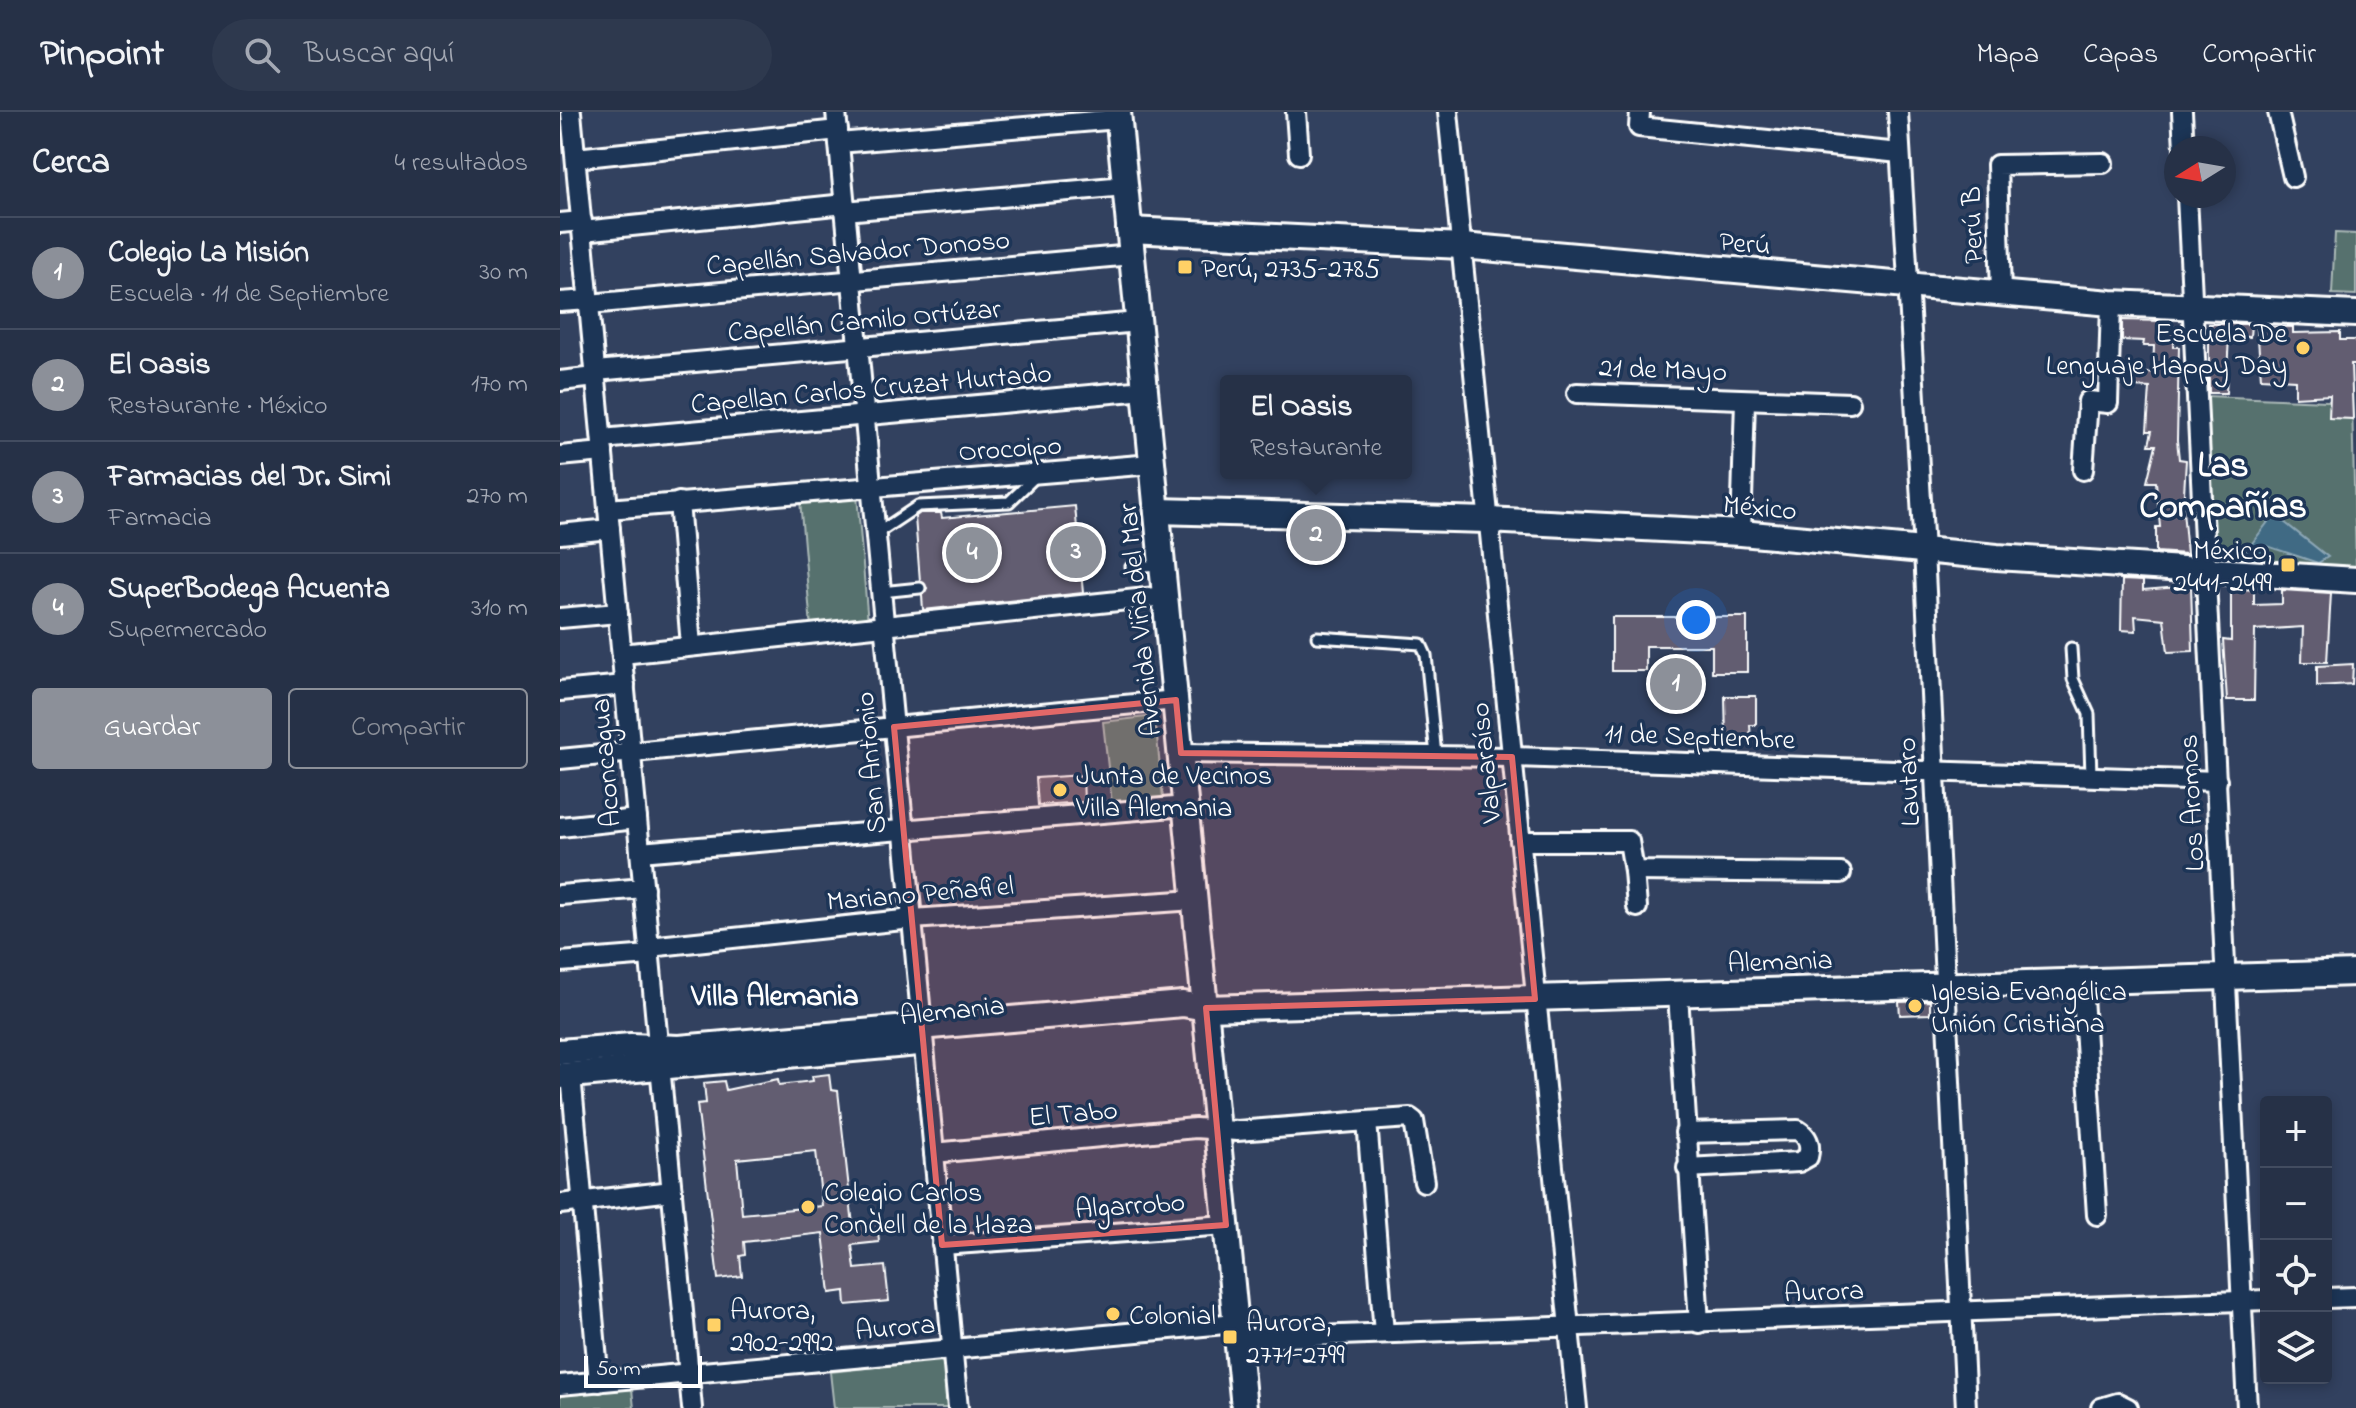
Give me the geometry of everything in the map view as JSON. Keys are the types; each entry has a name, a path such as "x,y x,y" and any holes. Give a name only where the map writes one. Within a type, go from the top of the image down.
{"main road":[{"name":"Avenida Viña del Mar","path":"1118,115 1244,1408"},
{"name":"Perú","path":"1129,230 1462,246 2111,303 2356,314"},
{"name":"México","path":"1157,511 1488,520 1741,533 2074,563 2206,568 2356,580"},
{"name":"Alemania","path":"565,1076 660,1057 679,1048 923,1034 1173,1004 1206,1008 2356,973"},
{"name":"Alemania","path":"560,1052 660,1057"}],"street":[{"name":"Aconcagua","path":"571,112 570,148 582,226 692,1408"},
{"path":"1296,112 1299,154"},
{"name":"Valparaíso","path":"1448,112 1577,1408"},
{"path":"1640,112 1639,127 1900,153"},
{"name":"Lautaro","path":"1898,112 1924,551 1966,1408"},
{"path":"2182,112 2183,136"},
{"path":"2278,112 2293,177"},
{"path":"570,148 837,128 1118,115"},
{"name":"San Antonio","path":"837,128 958,1408"},
{"name":"Perú B","path":"2001,293 1997,165 2103,163"},
{"path":"560,223 582,226 1125,186"},
{"name":"Los Aromos","path":"2188,208 2247,1408"},
{"name":"Capellán Salvador Donoso","path":"560,302 1132,255"},
{"path":"2083,470 2088,401 2108,403 2111,303"},
{"name":"Capellán Camilo Ortúzar","path":"560,381 596,374 1138,322"},
{"name":"Capellan Carlos Cruzat Hurtado","path":"560,456 602,445 864,416 1145,390"},
{"name":"21 de Mayo","path":"1577,393 1850,403"},
{"name":"21 de Mayo","path":"1741,533 1745,400"},
{"name":"Orocoipo","path":"608,509 1152,464"},
{"path":"679,502 691,646"},
{"path":"560,534 610,529"},
{"path":"622,654 1165,596"},
{"path":"560,618 618,613"},
{"path":"560,691 625,685"},
{"path":"560,759 1176,700"},
{"name":"11 de Septiembre","path":"1181,753 1512,757 2217,781"},
{"path":"640,852 1186,806"},
{"path":"560,827 637,819"},
{"path":"1520,841 1629,841 1637,907"},
{"path":"1634,871 1841,873"},
{"path":"560,895 644,888"},
{"name":"Mariano Peñafiel","path":"560,962 912,919 1195,900"},
{"path":"2082,981 2097,1215"},
{"path":"1678,994 1699,1323"},
{"path":"565,1076 582,1202 599,1382"},
{"path":"1217,1130 1410,1118 1414,1121 1424,1182"},
{"path":"1367,1121 1384,1333"},
{"name":"El Tabo","path":"934,1153 1195,1128 1217,1130"},
{"path":"1685,1133 1798,1130 1811,1146 1808,1157 1799,1162 1687,1168"},
{"path":"560,1204 672,1191"},
{"name":"Algarrobo","path":"942,1245 1226,1225"},
{"path":"2332,1298 2356,1297"},
{"name":"Aurora","path":"560,1385 952,1349 1236,1331 1384,1333 1570,1329 2260,1300"},
{"path":"2101,1408 2118,1403 2128,1408"}],"lane":[{"path":"876,534 918,506 1009,502 1040,473"},
{"path":"1131,567 1162,564"},
{"path":"881,592 920,588"},
{"path":"1317,637 1421,644 1426,655 1436,756"},
{"path":"2071,648 2073,679 2090,721 2091,776"}],"highlighted area":[{"path":"1176,700 1181,753 1512,757 1535,999 1206,1008 1226,1225 942,1245 894,727"}],"green space":[{"path":"2335,233 2356,234 2356,295 2332,294"},
{"path":"2206,396 2352,402 2356,568 2217,561"},
{"path":"857,495 868,623 811,627 800,500"},
{"path":"1155,716 1163,799 1112,804 1103,722"},
{"path":"939,1360 947,1366 951,1408 834,1408 830,1372"},
{"path":"632,1389 634,1408 560,1408 560,1395"}],"water":[{"path":"2274,514 2328,557 2318,563 2267,546 2258,563 2238,562"}],"building":[{"path":"2122,320 2162,321 2161,327 2174,327 2173,347 2179,347 2177,440 2179,459 2186,460 2183,510 2187,554 2156,552 2156,527 2160,527 2156,482 2147,482 2156,445 2149,445 2152,431 2147,431 2150,388 2133,387 2133,376 2153,372 2154,346 2143,346 2144,341 2122,340"},
{"path":"2209,324 2251,324 2250,337 2229,336 2226,393 2209,393"},
{"path":"2257,326 2293,327 2293,333 2340,332 2340,340 2356,340 2356,364 2351,364 2353,419 2329,418 2330,395 2295,397 2295,380 2261,378"},
{"path":"1075,506 1083,593 923,610 922,595 927,588 920,581 915,517 920,513 941,513 942,518"},
{"path":"2122,580 2143,581 2143,590 2191,586 2193,651 2168,652 2164,619 2135,616 2136,631 2121,630"},
{"path":"2231,588 2254,590 2254,605 2282,604 2282,590 2331,593 2327,662 2302,662 2303,627 2255,630 2254,700 2227,700 2223,640 2231,641"},
{"path":"1612,617 1747,617 1747,672 1712,672 1712,646 1646,646 1646,671 1612,671"},
{"path":"2353,664 2352,684 2317,686 2317,666"},
{"path":"1725,696 1756,696 1756,725 1750,725 1751,740 1726,740"},
{"name":"Junta de Vecinos Villa Alemania","path":"1083,775 1084,802 1038,805 1036,778"},
{"name":"Iglesia Evangélica Unión Cristiana","path":"1930,1001 1930,1014 1900,1015 1899,1002"},
{"path":"829,1074 831,1090 838,1091 853,1225 877,1222 879,1242 852,1245 855,1269 885,1266 889,1301 846,1305 845,1291 830,1293 823,1233 744,1242 745,1255 740,1256 742,1276 718,1279 697,1104 706,1103 704,1083 724,1081 726,1090 778,1079 779,1085 813,1081 812,1076","holes":["816,1151 822,1206 742,1214 737,1159"]}],"place":[{"name":"Perú, 2735-2785","path":"1185,267"},
{"name":"Escuela De Lenguaje Happy Day","path":"2303,348"},
{"name":"El Oasis","path":"1316,535"},
{"name":"Farmacias del Dr. Simi","path":"1076,552"},
{"name":"SuperBodega Acuenta","path":"972,553"},
{"name":"México, 2441-2499","path":"2288,565"},
{"name":"Colegio La Misión","path":"1676,684"},
{"name":"Junta de Vecinos Villa Alemania","path":"1060,790"},
{"name":"Iglesia Evangélica Unión Cristiana","path":"1915,1006"},
{"name":"Colegio Carlos Condell de la Haza","path":"808,1207"},
{"name":"Colonial","path":"1113,1314"},
{"name":"Aurora, 2902-2992","path":"714,1325"},
{"name":"Aurora, 2771-2799","path":"1230,1337"}],"district":[{"name":"Las Compañías","path":"2223,484"},
{"name":"Villa Alemania","path":"775,995"}]}
